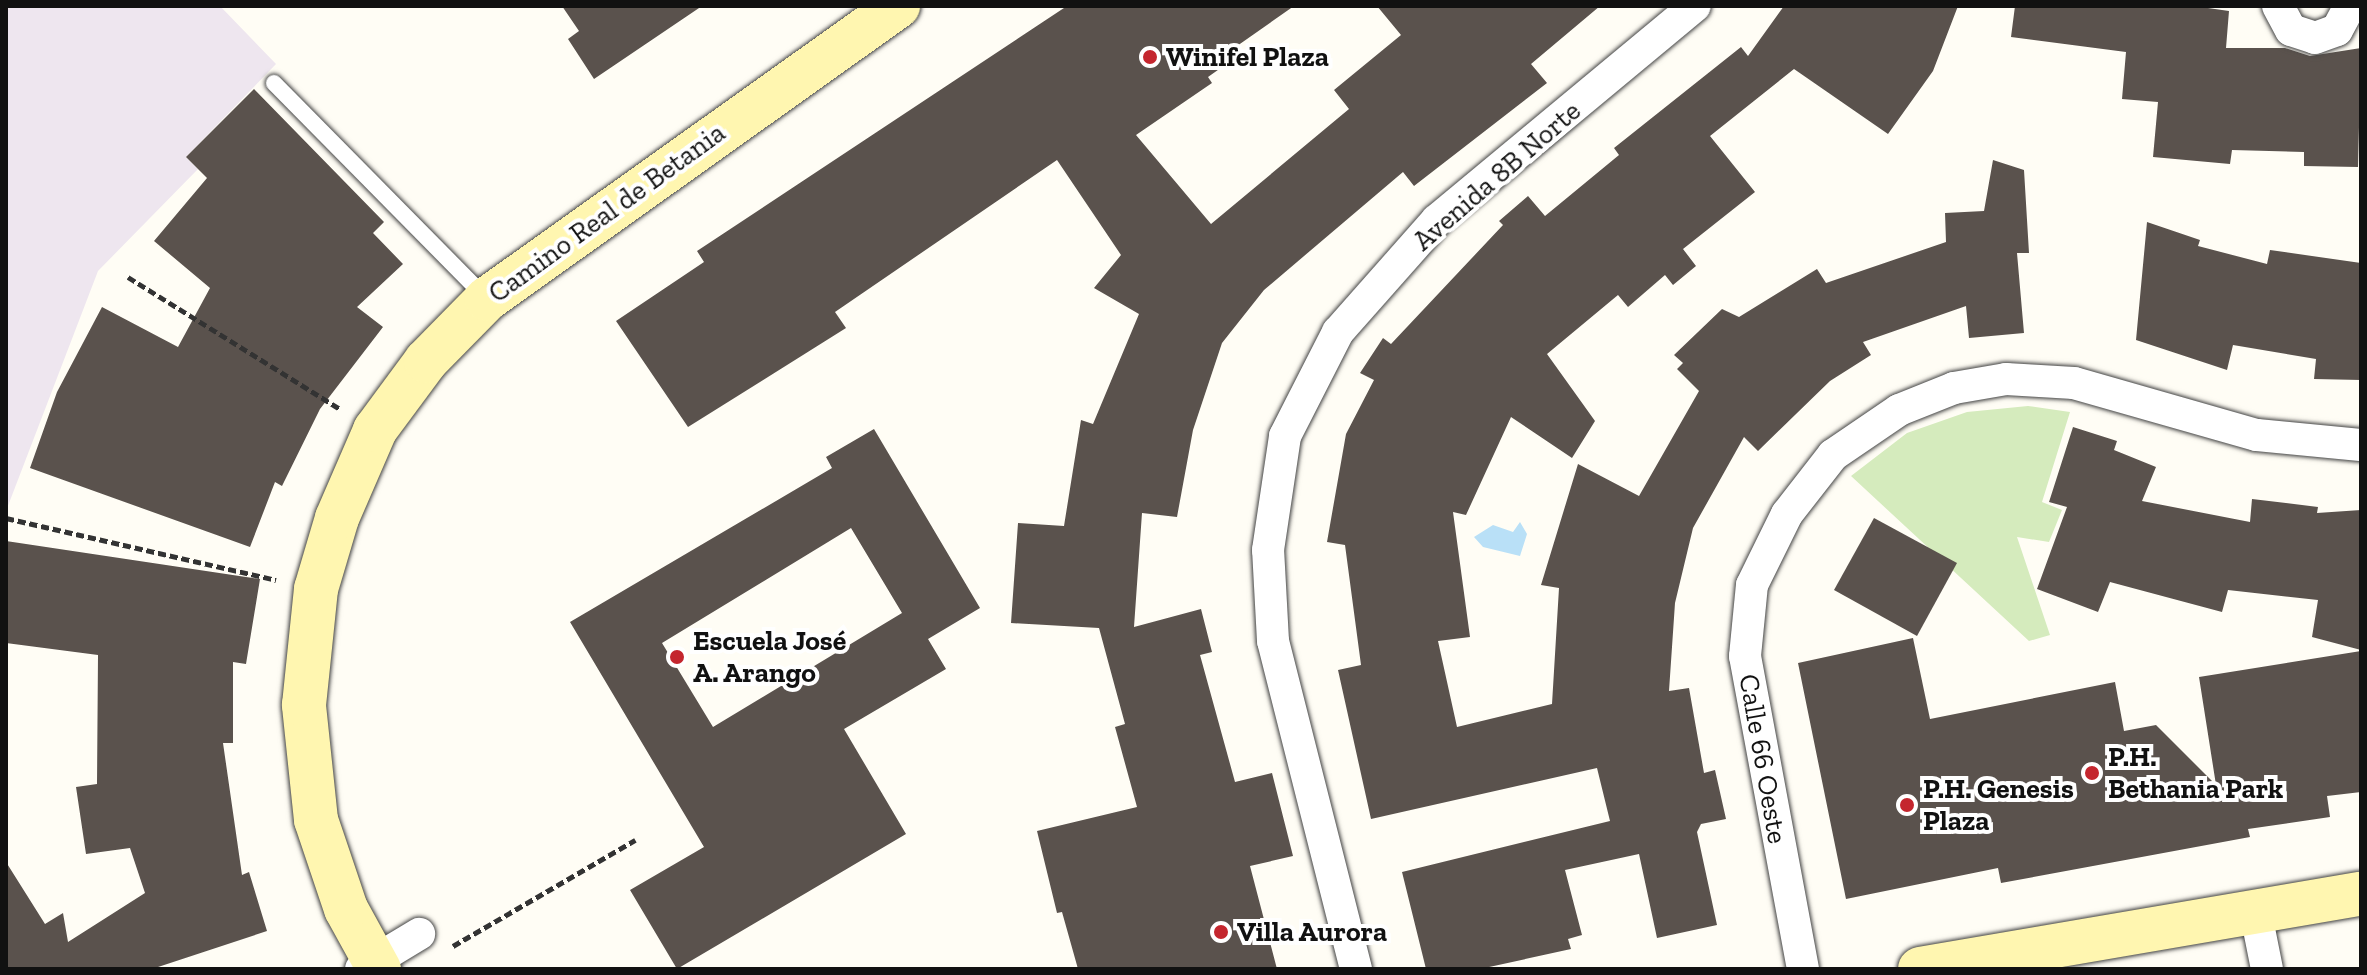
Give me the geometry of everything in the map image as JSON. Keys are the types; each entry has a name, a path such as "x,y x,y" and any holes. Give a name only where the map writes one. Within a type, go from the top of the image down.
{"street":[{"name":"Camino Real de Betania","path":"371,966 330,867 305,754 306,657 316,589 337,518 375,430 426,361 487,299 898,6"},
{"name":"Avenida 8B Norte","path":"1356,969 1273,641 1268,550 1285,436 1338,332 1437,220 1695,6"},
{"path":"2278,6 2291,30 2315,38 2337,30 2350,6"},
{"name":"Calle 66 Oeste","path":"1803,969 1750,709 1745,656 1752,585 1787,514 1833,455 1899,410 1954,388 2006,379 2074,383 2257,435 2361,445"},
{"path":"1920,969 2255,909 2361,894"},
{"path":"2255,909 2267,969"},
{"path":"371,966 432,942"}],"lane":[{"path":"274,83 487,299"}],"path":[{"path":"128,277 375,430"},
{"path":"6,518 316,589"},
{"path":"432,942 635,840"}],"shaded area":[{"path":"6,6 220,6 276,64 186,157 198,169 98,271 6,511"}],"green space":[{"path":"2028,406 2070,412 2042,502 2062,510 2049,542 2017,537 2050,635 2029,641 1851,476 1907,433 1967,412"}],"water":[{"path":"1520,522 1527,534 1520,556 1483,547 1474,537 1493,525 1513,532"}],"building":[{"path":"562,6 702,6 594,79 568,39 579,31"},
{"path":"1067,6 1294,6 1227,53 1232,60 1208,77 1212,83 1136,135 1211,224 1349,109 1334,90 1401,35 1377,6 1600,6 1531,64 1547,83 1414,186 1403,172 1264,290 1222,343 1193,430 1177,517 1142,513 1134,627 1201,609 1212,652 1200,655 1235,782 1272,773 1293,856 1250,866 1277,969 1078,969 1062,912 1057,913 1037,831 1137,807 1115,727 1125,724 1099,628 1011,623 1018,523 1064,526 1081,420 1093,424 1139,314 1094,288 1121,255 1057,160 835,312 846,328 688,427 616,321 704,262 697,251"},
{"path":"1784,6 1958,6 1933,71 1888,134 1794,69 1710,136 1755,192 1683,249 1696,266 1673,285 1665,275 1628,307 1618,295 1547,354 1595,421 1572,458 1511,417 1466,515 1453,512 1470,637 1438,641 1457,727 1552,704 1559,588 1541,585 1578,464 1639,496 1699,391 1677,369 1683,363 1674,355 1722,309 1739,317 1817,269 1826,283 1946,242 1945,213 1984,211 1993,160 2024,170 2029,253 2017,253 2024,333 1969,338 1966,306 1863,342 1871,355 1830,381 1758,451 1744,437 1693,528 1675,603 1669,691 1689,688 1704,773 1715,770 1726,819 1701,824 1697,832 1717,925 1657,938 1639,854 1565,870 1582,935 1568,939 1571,949 1480,969 1426,969 1402,872 1610,821 1597,768 1371,819 1338,670 1361,665 1345,545 1327,542 1346,434 1374,380 1360,373 1383,338 1391,344 1503,225 1499,221 1528,196 1545,216 1619,155 1614,148 1741,47 1748,56"},
{"path":"2015,6 2194,6 2229,11 2226,48 2285,48 2310,56 2361,48 2358,167 2304,166 2304,152 2232,150 2230,164 2153,157 2158,102 2122,99 2126,52 2011,37"},
{"path":"254,89 384,222 373,233 403,264 357,307 383,327 320,409 282,486 275,482 250,547 30,468 57,392 102,307 178,347 210,288 154,241 207,178 186,157"},
{"path":"2147,222 2200,240 2198,246 2267,264 2270,250 2361,263 2361,380 2314,379 2316,359 2233,345 2227,370 2136,340"},
{"path":"2073,427 2117,441 2114,450 2156,467 2142,501 2250,522 2252,499 2318,507 2317,513 2361,510 2361,650 2312,637 2318,600 2228,590 2222,612 2110,582 2098,612 2037,589 2067,507 2049,502"},
{"path":"874,429 980,608 928,639 946,669 844,729 906,834 677,969 630,890 704,847 570,622 832,468 826,457","holes":["851,528 902,613 713,727 662,643"]},
{"path":"1874,518 1957,563 1917,636 1834,590"},
{"path":"6,541 260,579 246,664 233,662 233,743 223,743 242,875 249,872 267,931 152,969 6,969 6,862 45,924 63,913 68,942 145,893 130,848 86,854 76,787 97,784 98,655 6,643"},
{"path":"1913,638 1930,719 2115,682 2124,731 2156,725 2216,785 2199,677 2361,651 2361,792 2327,796 2330,817 2248,829 2250,837 2001,883 1998,868 1846,899 1798,663"}],"place":[{"name":"Winifel Plaza","path":"1150,57"},
{"name":"Escuela José A. Arango","path":"677,657"},
{"name":"P.H. Bethania Park","path":"2092,773"},
{"name":"P.H. Genesis Plaza","path":"1907,805"},
{"name":"Villa Aurora","path":"1221,932"}]}
